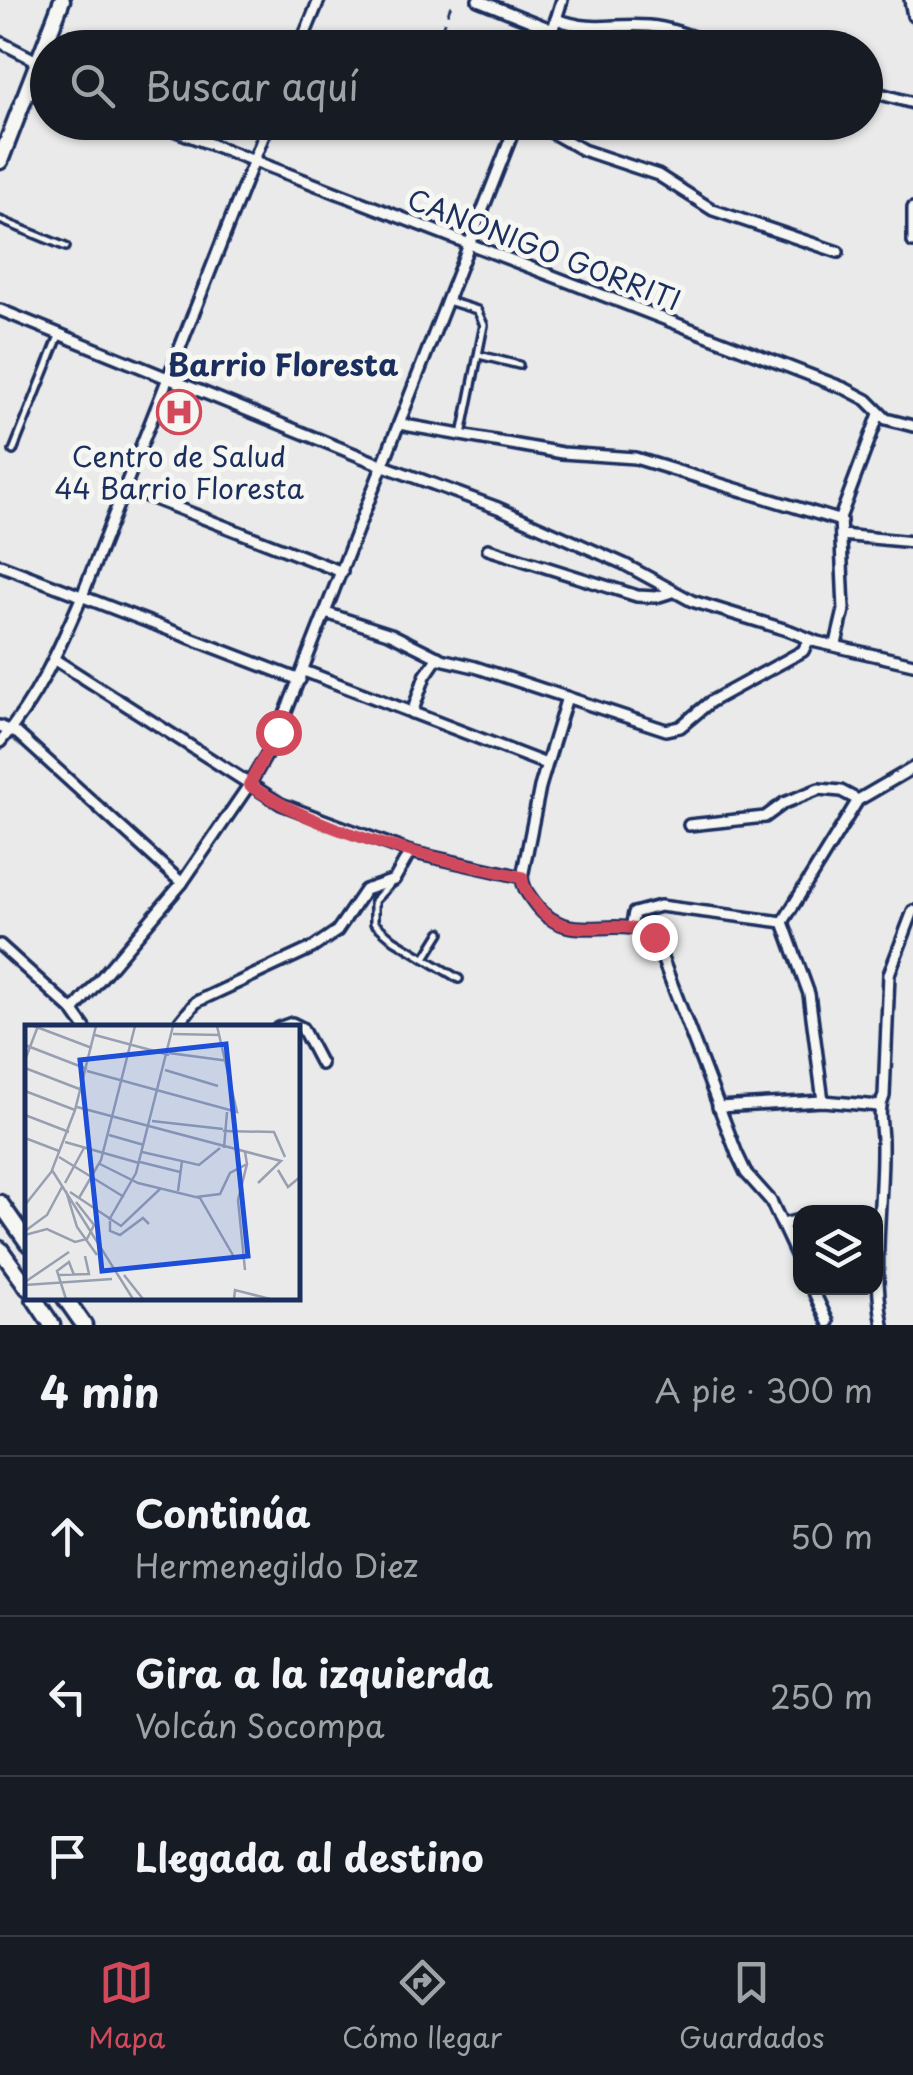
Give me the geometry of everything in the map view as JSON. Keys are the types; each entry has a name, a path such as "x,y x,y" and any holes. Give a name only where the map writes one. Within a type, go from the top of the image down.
{"main road":[{"path":"53,30 62,0"},
{"path":"0,161 30,95"},
{"path":"0,1203 25,1239"},
{"path":"0,1249 25,1284"},
{"path":"35,1300 52,1325"},
{"path":"67,1300 84,1325"}],"street":[{"path":"306,30 318,0"},
{"path":"478,0 555,24 586,28 626,24 668,30"},
{"path":"553,30 562,0"},
{"path":"910,0 913,16"},
{"path":"0,42 30,65"},
{"path":"883,95 913,103"},
{"name":"CANONIGO GORRITI","path":"198,140 846,389 867,400 879,414 913,426"},
{"path":"0,742 5,728 54,659 82,596 262,140"},
{"path":"0,945 77,1021 249,785 275,740 302,675 398,424 514,140"},
{"path":"566,140 583,150 658,175 714,210 838,252"},
{"path":"913,208 913,242"},
{"path":"0,310 384,466 498,508 624,564 672,592 809,639 913,664"},
{"path":"836,644 844,610 841,521 879,414"},
{"path":"398,424 562,453 635,458 841,521"},
{"path":"126,488 342,572"},
{"path":"841,535 913,542"},
{"path":"488,549 637,596 672,592"},
{"path":"0,565 546,764"},
{"path":"326,613 391,634 438,658 658,728 674,729 710,702 803,651 809,639"},
{"path":"412,712 425,676 438,658"},
{"path":"54,659 249,785 302,814 410,852 522,877"},
{"path":"567,697 546,764 522,877 527,893 552,922 576,928 630,928 648,933 658,942 743,1167 772,1201 793,1246"},
{"path":"5,728 182,882"},
{"path":"783,922 858,800 913,768"},
{"path":"689,826 765,817 784,803 819,789 841,791 858,800"},
{"path":"177,1025 196,1002 312,948 337,931 364,890 394,880 410,852"},
{"path":"630,928 634,914 660,906 783,922"},
{"path":"878,1205 882,1142 879,1106 884,1096 889,974 913,911"},
{"path":"783,922 810,994 823,1100"},
{"path":"300,1027 321,1064"},
{"path":"718,1107 823,1100 879,1106"},
{"path":"783,1224 793,1222"},
{"path":"815,1295 828,1322"},
{"path":"877,1295 883,1325"}],"lane":[{"path":"0,220 66,247"},
{"path":"448,301 478,311 484,325 462,435"},
{"path":"12,451 60,334"},
{"path":"479,355 520,365"},
{"path":"394,880 374,901 374,923 394,940 459,979"},
{"path":"425,958 441,932"}],"path":[{"path":"441,30 453,0"}],"place":[{"name":"Centro de Salud 44 Barrio Floresta","path":"179,412"}],"district":[{"name":"Barrio Floresta","path":"283,366"}],"route":[{"path":"278,732 249,785 280,804 410,852 522,877 522,885 544,915 562,926 630,928 654,937"}]}
